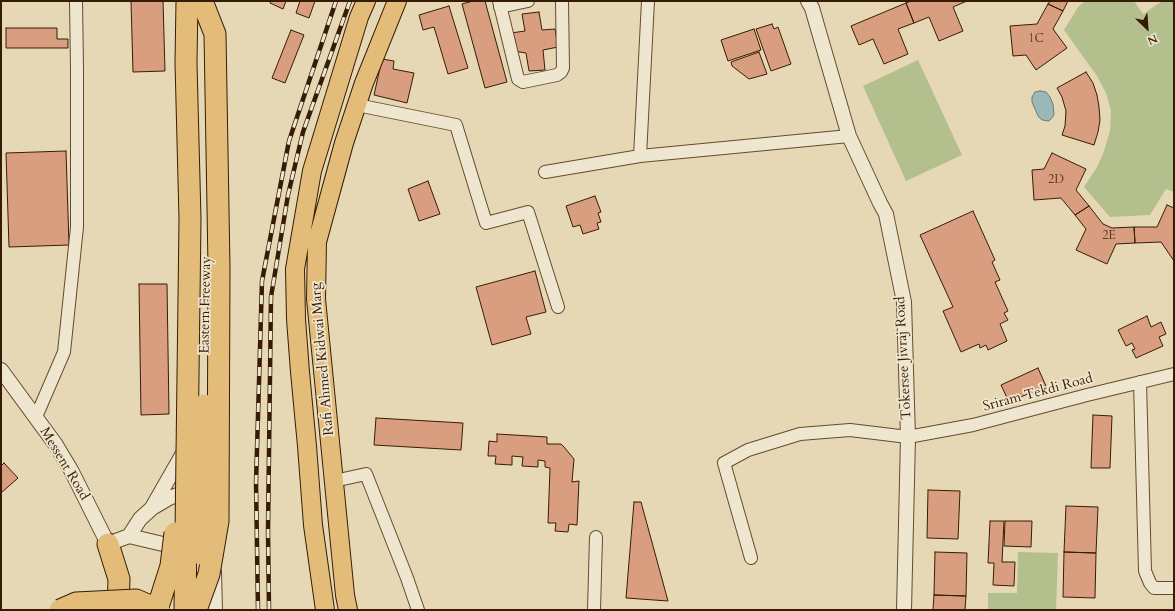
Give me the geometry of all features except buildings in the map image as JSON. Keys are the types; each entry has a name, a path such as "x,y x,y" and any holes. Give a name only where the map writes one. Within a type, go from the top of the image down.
{"highway":[{"name":"Eastern Freeway","path":"187,1 186,63 190,219 190,608"},
{"name":"Eastern Freeway","path":"190,608 207,219 203,1"},
{"path":"60,610 76,603 136,600 158,610 171,566 176,528 184,327 189,302"},
{"path":"108,544 119,579 118,610"}],"main road":[{"name":"Rafi Ahmed Kidwai Marg","path":"325,610 313,525 296,319 295,270 312,171 356,25 366,1"},
{"name":"Rafi Ahmed Kidwai Marg","path":"346,603 316,299 317,242 344,143 364,83 397,1"},
{"path":"312,171 335,178"},
{"path":"310,486 334,481"}],"street":[{"path":"36,417 64,352 77,227 76,1"},
{"path":"190,608 193,208 190,84 191,1"},
{"path":"203,1 213,302 211,486 215,610"},
{"path":"528,1 500,4 518,79 523,82 557,75 563,68 562,1"},
{"path":"640,156 648,1"},
{"name":"Tokersee Jivraj Road","path":"808,1 812,8 850,136 886,214 904,302 908,437 904,610"},
{"path":"357,105 456,126 486,223 528,212 558,307"},
{"path":"545,172 640,156 850,136"},
{"name":"Messent Road","path":"1,370 60,452 108,544"},
{"name":"Sriram Tekdi Road","path":"751,558 724,463 748,450 800,434 850,430 908,437 973,425 1174,374"},
{"path":"1140,382 1145,571 1154,588 1174,588"},
{"path":"152,508 191,440"},
{"path":"334,481 366,474 418,610"},
{"path":"129,536 140,519 152,508 169,498 190,490 211,486"},
{"path":"108,544 129,536 176,546 190,537 212,539"},
{"path":"594,610 596,537"},
{"path":"328,610 346,603"}],"green space":[{"path":"1085,1 1134,1 1143,14 1162,1 1174,1 1174,192 1166,189 1150,215 1110,217 1084,187 1097,167 1104,151 1110,131 1111,111 1106,93 1097,76 1064,30 1078,7"},
{"path":"918,60 962,155 906,181 863,86"},
{"path":"1018,552 1058,553 1056,610 988,610 988,593 1017,593"}],"water":[{"path":"1035,92 1046,92 1053,104 1054,115 1049,121 1042,120 1038,116 1032,102 1032,97"}],"railway":[{"path":"258,610 256,483 262,281 289,141 336,1"},
{"path":"269,610 268,531 271,297 288,195 303,132 350,1"}]}
